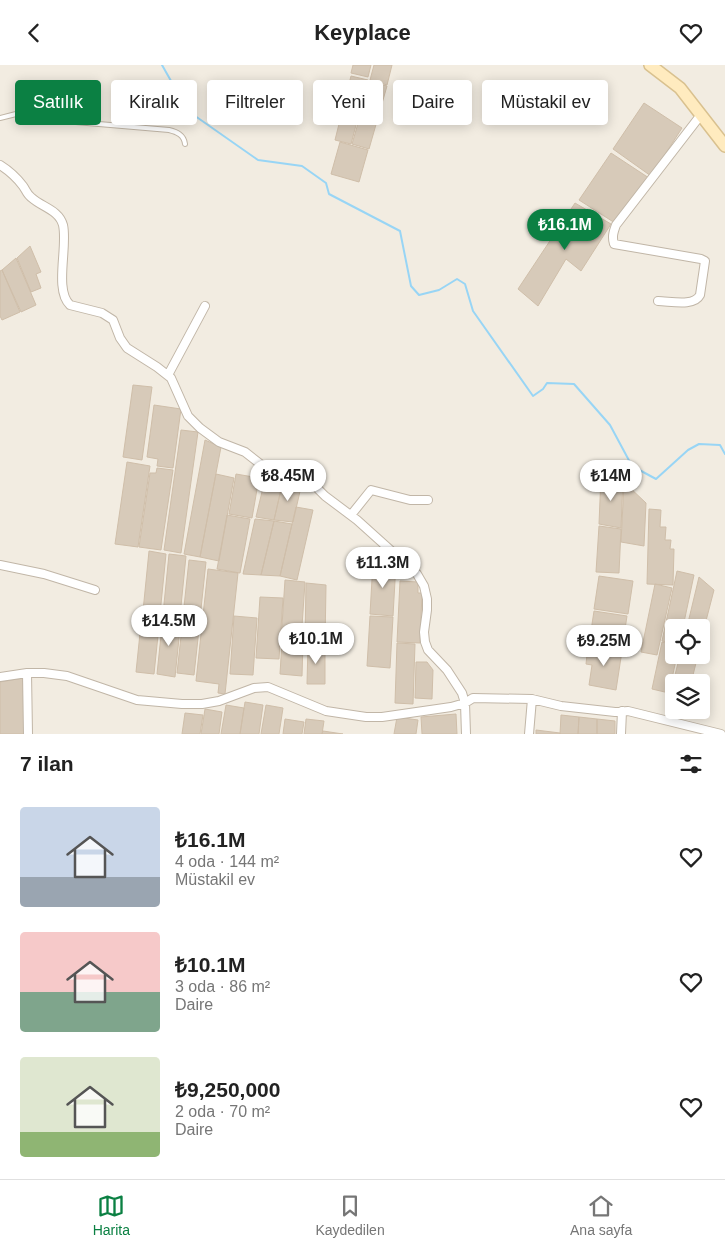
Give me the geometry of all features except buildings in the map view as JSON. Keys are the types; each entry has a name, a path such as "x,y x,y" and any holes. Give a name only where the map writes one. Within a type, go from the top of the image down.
{"street":[{"path":"650,65 680,89 725,146"},
{"path":"658,301 691,302 698,299 705,261 614,244 613,233 616,225 700,116"},
{"path":"0,165 14,176 34,200 59,217 63,225 63,294 66,301 75,307 108,316 116,325 120,338 127,348 172,378 188,415 200,428 219,442 245,452 268,470 315,486 324,496 351,515 416,574 424,587 427,610 424,642 428,650 447,670 462,693 465,703 466,734"},
{"path":"168,375 205,306"},
{"path":"351,515 371,490 410,500 428,499"},
{"path":"0,565 44,574 95,590"},
{"path":"27,673 28,734"},
{"path":"0,677 27,673 66,676 148,703 202,704 218,701 254,688 268,687 326,711 366,717 382,717 451,707 474,698 532,699 561,706 628,711 722,734"},
{"path":"529,734 532,699"},
{"path":"621,734 622,711"}],"lane":[{"path":"0,118 16,114 52,120 169,130 180,134 184,139 185,145"}],"waterway":[{"path":"162,65 188,111 258,160 302,166 326,183 329,194 400,231 411,286 419,295 439,290 457,279 465,284 473,311 533,396 543,389 547,383 574,384 610,425 632,466 656,479 688,450 699,444 720,445 725,454"}]}
